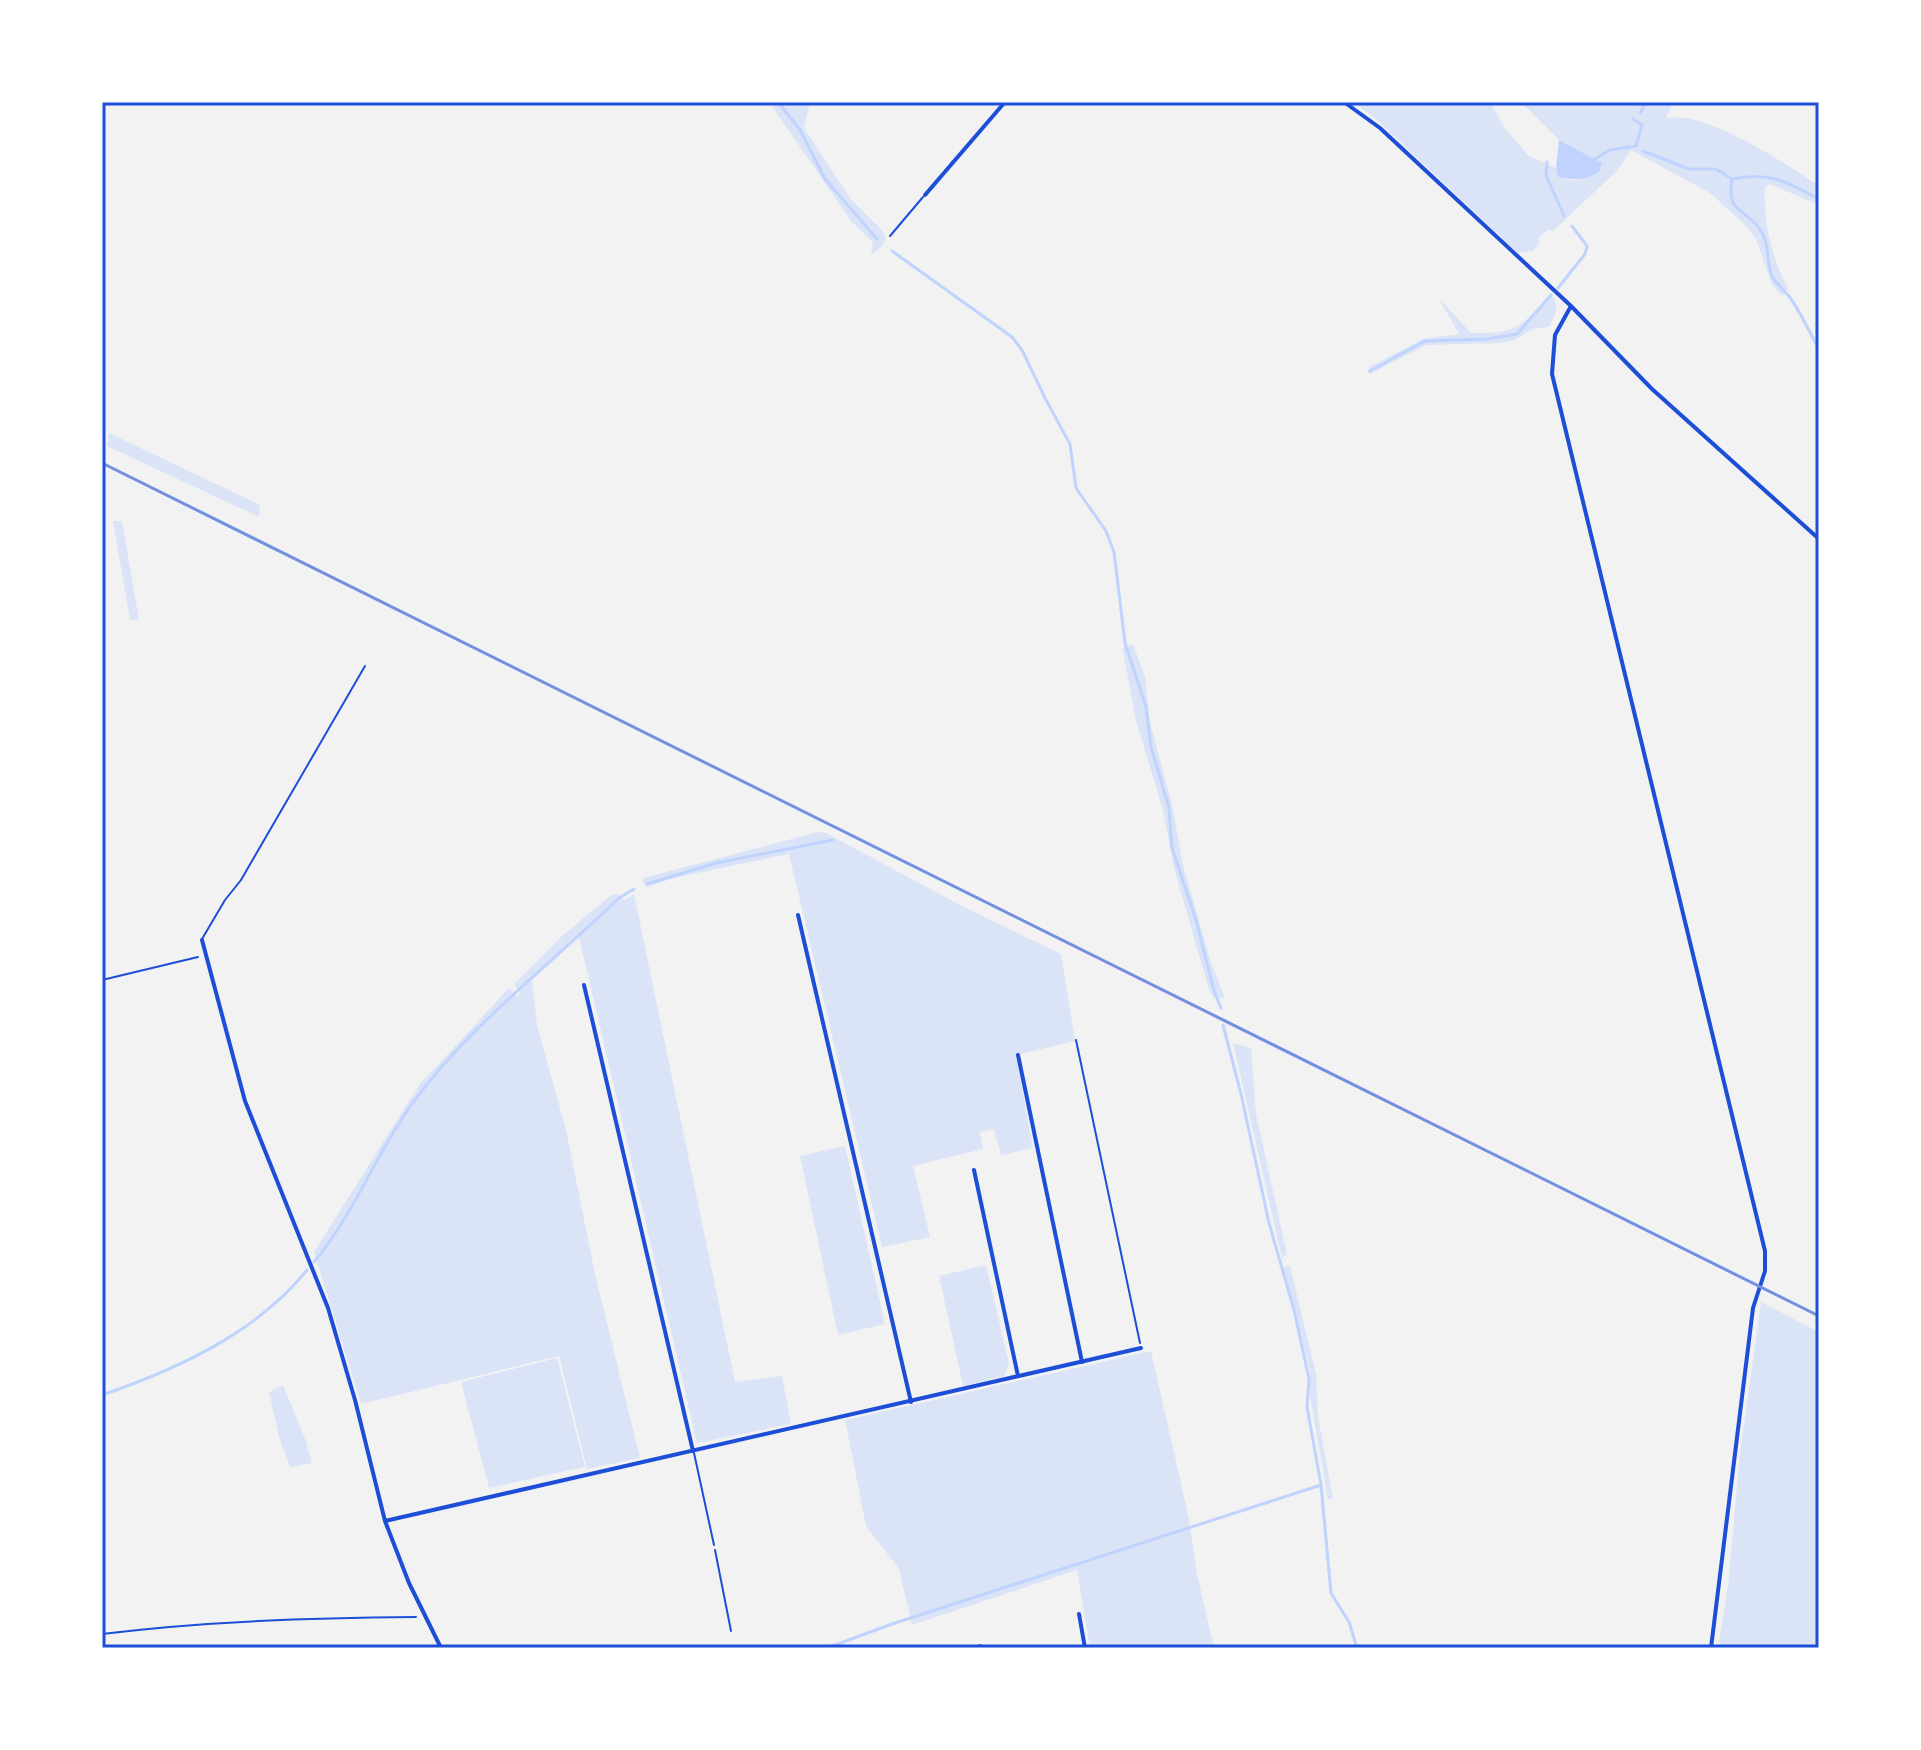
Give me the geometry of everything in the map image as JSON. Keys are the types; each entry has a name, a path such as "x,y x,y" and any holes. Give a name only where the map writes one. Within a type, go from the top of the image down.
{"street":[{"path":"925,195 1005,102"},
{"path":"1344,102 1380,128 1571,306 1673,409 1819,539"},
{"path":"1571,306 1555,335 1552,374 1765,1251 1765,1271 1753,1308 1711,1648"},
{"path":"798,915 911,1402"},
{"path":"202,940 245,1101 328,1308 385,1521 409,1583 441,1648"},
{"path":"584,985 693,1451"},
{"path":"1018,1055 1082,1362"},
{"path":"974,1170 1018,1376"},
{"path":"385,1521 1141,1348"},
{"path":"1079,1614 1085,1648"}],"lane":[{"path":"890,236 925,195"},
{"path":"202,940 225,900 241,880 365,666"},
{"path":"693,1451 714,1545"}],"path":[{"path":"102,980 205,956"},
{"path":"1076,1040 1141,1348"},
{"path":"714,1545 731,1631"},
{"path":"102,1634 170,1625 302,1618 425,1617"}],"shaded area":[{"path":"769,102 810,102 804,128 850,198 883,231 886,238 871,255 873,243 851,221"},
{"path":"1354,102 1490,102 1504,127 1529,156 1556,168 1558,177 1576,181 1602,163 1559,140 1521,102 1673,102 1666,118 1703,122 1745,141 1819,186 1819,205 1770,184 1765,188 1770,240 1788,288 1782,296 1772,285 1756,239 1745,225 1710,193 1631,150 1617,171 1553,231 1548,230 1538,238 1540,242 1533,251 1518,253"},
{"path":"1550,294 1556,310 1549,327 1533,329 1514,340 1500,343 1426,345 1370,374 1368,372 1369,367 1423,339 1459,334 1438,297 1471,333 1486,333 1516,326"},
{"path":"109,433 260,505 259,517 107,446"},
{"path":"113,521 122,521 139,620 130,620"},
{"path":"1133,644 1145,677 1150,722 1172,805 1183,865 1211,963 1225,998 1214,998 1209,990 1174,868 1163,810 1136,721 1122,648"},
{"path":"818,832 826,833 962,906 1061,954 1075,1041 1016,1055 1033,1148 1001,1155 994,1129 980,1132 983,1149 913,1166 930,1237 882,1247 789,854 673,878 647,887 643,882 643,878"},
{"path":"618,894 625,900 634,894 735,1382 782,1376 791,1424 697,1443 579,937 532,980 537,1025 566,1130 595,1274 640,1458 587,1469 559,1356 361,1404 314,1252 419,1085 509,988 518,997 520,992 514,984 562,936 611,895"},
{"path":"1233,1043 1251,1048 1256,1114 1287,1254 1282,1258"},
{"path":"845,1146 885,1324 838,1335 800,1156"},
{"path":"986,1265 1009,1364 1004,1376 963,1386 939,1276"},
{"path":"1290,1266 1316,1374 1318,1416 1333,1499 1328,1499 1310,1396 1310,1371 1283,1267"},
{"path":"1761,1302 1819,1332 1819,1648 1718,1648"},
{"path":"1151,1351 1214,1648 1090,1648 1077,1570 912,1625 899,1569 866,1526 845,1420"},
{"path":"557,1358 585,1467 489,1488 461,1382"},
{"path":"283,1385 312,1463 290,1467 279,1437 269,1392"}],"water":[{"path":"1559,140 1602,163 1599,172 1579,179 1558,177"}],"waterway":[{"path":"778,102 800,130 825,179 877,239"},
{"path":"1640,113 1646,102"},
{"path":"1595,159 1610,150 1636,146 1642,125 1633,119"},
{"path":"1643,151 1689,169 1716,169 1732,179 1734,204 1762,233 1772,276 1792,301 1819,349"},
{"path":"1547,162 1546,175 1564,216"},
{"path":"1732,179 1768,177 1819,199"},
{"path":"1558,288 1585,254 1587,246 1572,226"},
{"path":"892,251 1012,337 1022,350 1070,444 1076,488 1106,531 1114,552 1125,643 1146,707 1151,747 1169,808 1172,848 1221,1008"},
{"path":"1370,371 1425,341 1487,339 1517,334 1551,295"},
{"path":"647,884 716,863 833,840"},
{"path":"314,1262 342,1223 401,1120 437,1073 512,995 619,898 634,889"},
{"path":"1223,1025 1309,1379 1307,1407 1321,1485 1331,1593 1349,1622 1357,1648"},
{"path":"102,1395 187,1361 214,1346 264,1312 307,1270"},
{"path":"827,1648 892,1624 1321,1485"}],"railway":[{"path":"102,463 1819,1316"}]}
